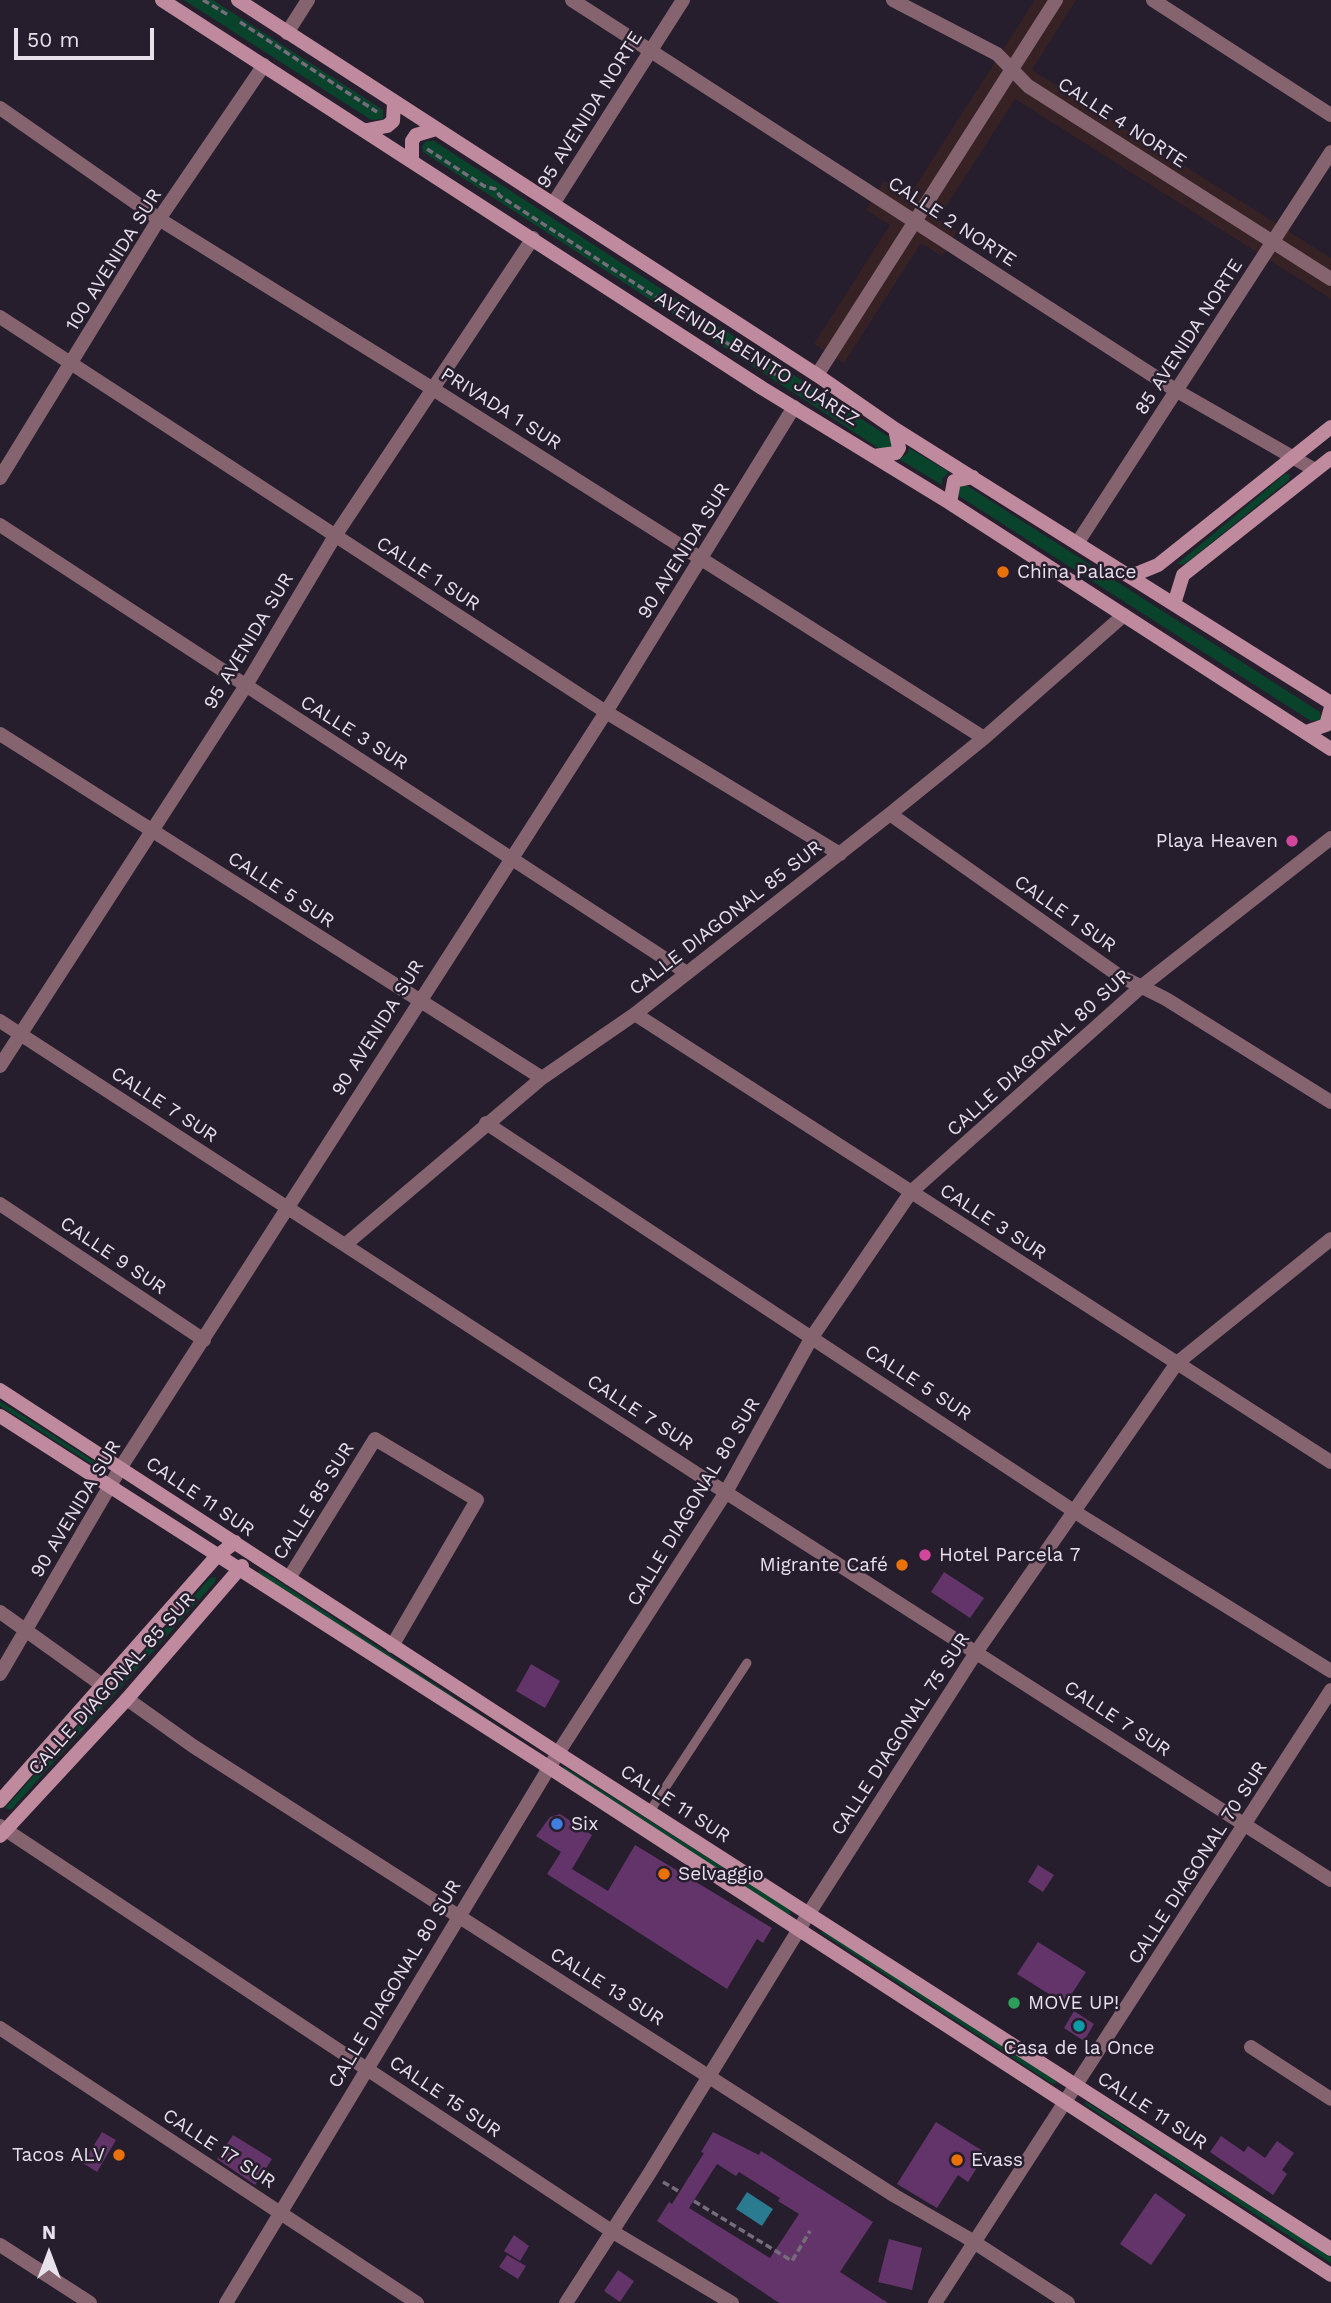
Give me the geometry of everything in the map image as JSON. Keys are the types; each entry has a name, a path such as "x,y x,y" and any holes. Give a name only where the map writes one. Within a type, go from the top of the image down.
{"main road":[{"name":"AVENIDA BENITO JUÁREZ","path":"162,0 1331,749"},
{"name":"AVENIDA BENITO JUÁREZ","path":"238,0 817,375 895,429 1078,542 1331,705"},
{"path":"367,130 387,126 393,121 394,103"},
{"path":"412,159 412,141 416,135 436,129"},
{"path":"1131,576 1158,565 1331,427"},
{"path":"874,456 896,453 899,448 895,429"},
{"path":"1174,604 1182,575 1331,458"},
{"path":"950,503 950,485 954,481 973,477"},
{"path":"1306,732 1326,725 1331,705"},
{"name":"CALLE 11 SUR","path":"0,1390 392,1646 1331,2249"},
{"name":"CALLE 11 SUR","path":"0,1416 216,1557 550,1768 1331,2275"},
{"name":"CALLE DIAGONAL 85 SUR","path":"0,1801 216,1557 235,1542"},
{"name":"CALLE DIAGONAL 85 SUR","path":"2,1831 127,1699 250,1554"}],"street":[{"path":"287,33 307,0"},
{"name":"CALLE 2 NORTE","path":"572,0 652,49 672,67 1177,391 1315,470"},
{"name":"95 AVENIDA NORTE","path":"553,204 683,0"},
{"name":"CALLE 4 NORTE","path":"893,0 997,54 1028,86 1331,279"},
{"path":"817,375 1056,0"},
{"path":"1153,0 1331,115"},
{"name":"100 AVENIDA SUR","path":"0,478 73,364 159,219 264,65"},
{"name":"PRIVADA 1 SUR","path":"0,108 159,219 984,738"},
{"name":"85 AVENIDA NORTE","path":"1078,542 1331,152"},
{"name":"95 AVENIDA SUR","path":"0,1066 151,829 246,687 335,536 534,238"},
{"name":"CALLE 1 SUR","path":"0,317 606,712 840,854"},
{"name":"90 AVENIDA SUR","path":"0,1674 121,1467 418,1000 606,712 703,559 794,407"},
{"name":"CALLE 3 SUR","path":"0,525 246,687 512,856 687,973"},
{"name":"CALLE DIAGONAL 85 SUR","path":"346,1244 542,1078 635,1014 890,814 984,738 1124,615"},
{"name":"CALLE 5 SUR","path":"0,734 542,1078"},
{"name":"CALLE 1 SUR","path":"890,814 1118,975 1142,986 1331,1102"},
{"name":"CALLE DIAGONAL 80 SUR","path":"226,2303 558,1753 726,1492 812,1337 911,1192 1142,986 1331,838"},
{"name":"CALLE 3 SUR","path":"635,1014 1331,1461"},
{"name":"CALLE 7 SUR","path":"0,1021 1331,1880"},
{"name":"CALLE 5 SUR","path":"486,1123 1073,1509 1331,1671"},
{"name":"CALLE 9 SUR","path":"0,1204 204,1340"},
{"name":"CALLE DIAGONAL 75 SUR","path":"566,2303 800,1932 809,1913 977,1651 1073,1509 1177,1363 1331,1238"},
{"name":"CALLE 85 SUR","path":"289,1578 375,1439 477,1500 392,1646"},
{"path":"0,1612 102,1685"},
{"name":"CALLE DIAGONAL 70 SUR","path":"935,2303 1074,2083 1093,2061 1331,1690"},
{"name":"CALLE 13 SUR","path":"127,1699 193,1745 894,2196 975,2243 1068,2303"},
{"name":"CALLE 15 SUR","path":"2,1831 367,2068 613,2232 732,2303"},
{"name":"CALLE 17 SUR","path":"0,2028 417,2303"},
{"path":"1251,2048 1331,2099"},
{"path":"0,2245 90,2303"}],"lane":[{"path":"650,1811 747,1663"}],"path":[{"path":"192,0 222,20"},
{"path":"242,30 387,126"},
{"path":"412,141 484,186 495,188 500,196 794,387"},
{"path":"769,378 776,368"},
{"path":"694,2201 792,2261 810,2231"}],"shaded area":[{"path":"1035,0 1076,0 1032,70 1331,258 1331,299 1015,99 938,219 957,231 942,256 921,243 844,363 814,344 890,225 866,210 884,181 909,196"}],"green space":[{"path":"184,0 213,0 383,110 383,119 371,120"},
{"path":"426,141 434,141 892,439 892,447 880,449 423,152 422,146"},
{"path":"909,448 949,472 942,479 942,485 899,459 908,453"},
{"path":"1285,474 1290,474 1289,480 1185,564 1177,564"},
{"path":"966,485 1320,712 1321,720 1311,721 959,496 959,487"},
{"path":"0,1401 103,1467 101,1470 0,1406"},
{"path":"258,1570 269,1575 536,1751 260,1576"},
{"path":"216,1577 215,1582 11,1810 5,1808 210,1578"},
{"path":"563,1766 789,1909 791,1914 787,1914 564,1770"},
{"path":"820,1932 827,1932 1054,2079 1057,2084 1051,2083"},
{"path":"1085,2101 1331,2257 1331,2263 1086,2105"}],"water":[{"path":"747,2192 773,2209 762,2226 736,2209"}],"building":[{"path":"944,1572 984,1598 970,1618 931,1592"},
{"path":"531,1664 560,1681 545,1708 516,1691"},
{"path":"560,1814 592,1835 572,1869 608,1891 635,1845 772,1928 763,1943 757,1939 727,1989 547,1874 561,1852 536,1836 550,1817"},
{"path":"1038,1865 1054,1875 1043,1892 1028,1882"},
{"path":"1038,1942 1086,1972 1065,2004 1017,1974"},
{"name":"Casa de la Once","path":"1074,2011 1094,2024 1084,2041 1064,2028"},
{"path":"936,2122 986,2153 968,2182 958,2175 937,2208 897,2184"},
{"path":"102,2132 116,2140 97,2172 83,2163"},
{"path":"713,2132 759,2155 761,2151 873,2222 840,2272 888,2303 779,2303 657,2221 669,2202 672,2204 704,2153 701,2152","holes":["717,2164 736,2176 739,2172 780,2198 778,2201 799,2214 770,2258 689,2208"]},
{"path":"233,2135 272,2159 255,2185 217,2159"},
{"path":"1221,2136 1244,2152 1248,2146 1265,2158 1277,2141 1294,2153 1282,2170 1287,2174 1273,2195 1210,2152"},
{"path":"1155,2193 1186,2215 1151,2265 1120,2244"},
{"path":"514,2235 529,2246 520,2261 504,2251"},
{"path":"889,2239 922,2248 912,2290 878,2282"},
{"path":"507,2255 526,2266 518,2279 499,2267"},
{"path":"618,2270 634,2281 620,2302 604,2291"}],"place":[{"name":"China Palace","path":"1003,572"},
{"name":"Playa Heaven","path":"1292,841"},
{"name":"Hotel Parcela 7","path":"925,1555"},
{"name":"Migrante Café","path":"902,1565"},
{"name":"Six","path":"557,1824"},
{"name":"Selvaggio","path":"664,1874"},
{"name":"MOVE UP!","path":"1014,2003"},
{"name":"Casa de la Once","path":"1079,2026"},
{"name":"Tacos ALV","path":"119,2155"},
{"name":"Evass","path":"957,2160"}]}
